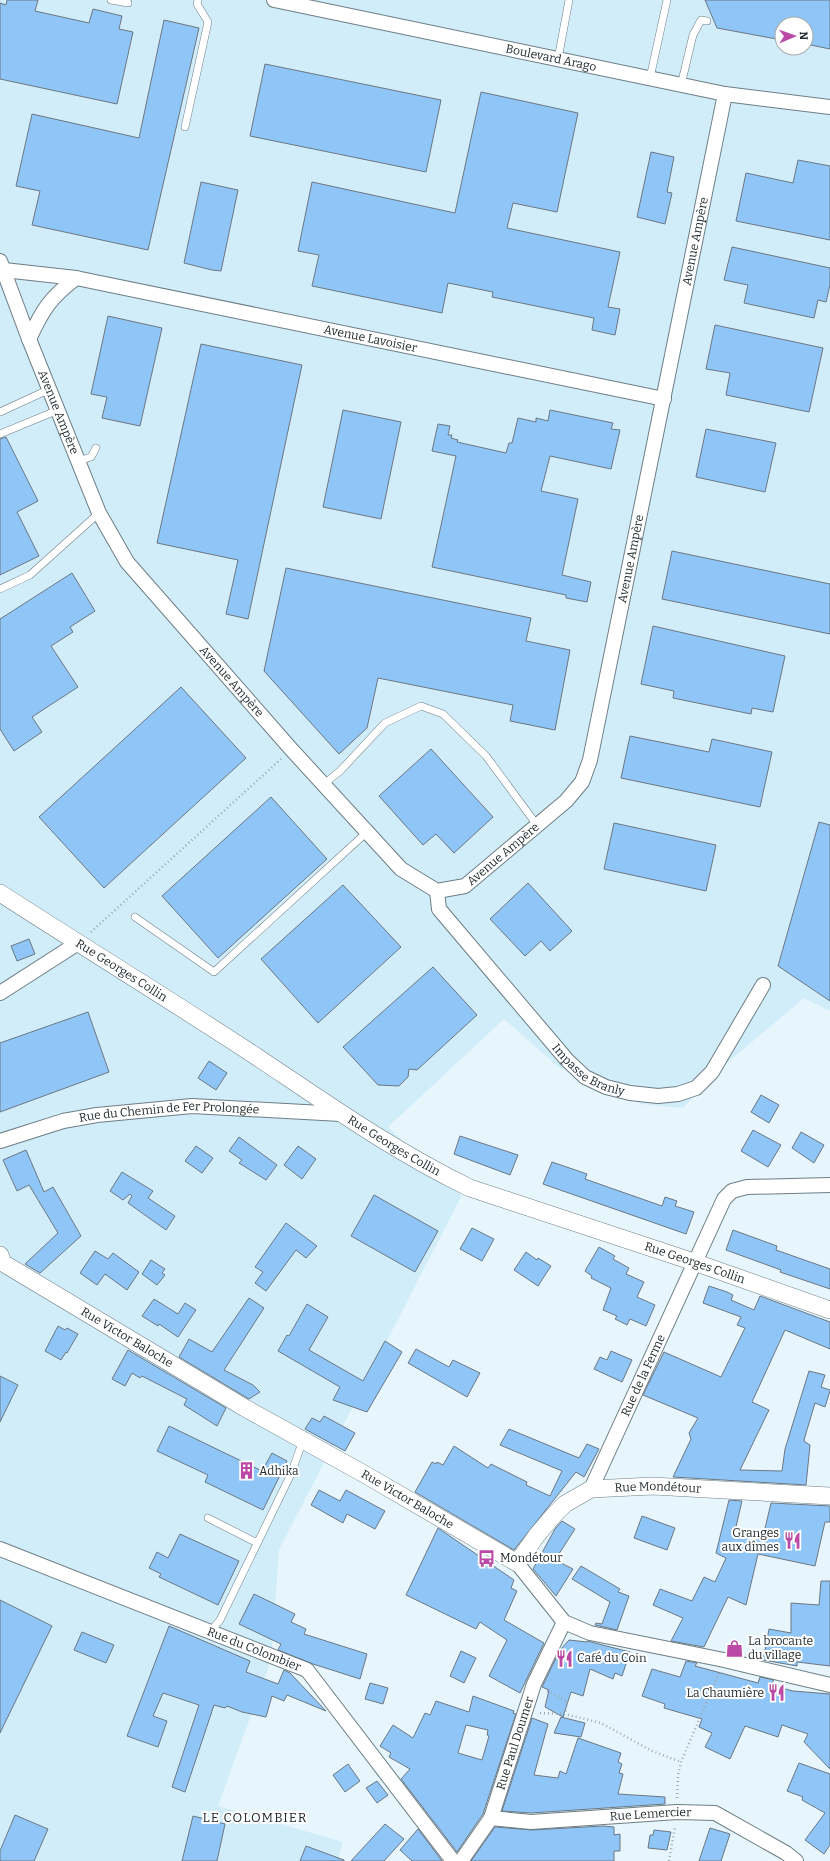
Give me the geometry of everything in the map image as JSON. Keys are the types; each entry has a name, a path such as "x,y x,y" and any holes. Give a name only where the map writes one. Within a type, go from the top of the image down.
{"street":[{"name":"Boulevard Arago","path":"274,0 725,94 830,107"},
{"name":"Avenue Ampère","path":"2,266 29,339 99,513 127,562 291,749 401,869 437,891 465,886 566,801 582,782 590,760 725,94"},
{"name":"Avenue Lavoisier","path":"2,266 76,278 664,399"},
{"path":"29,339 41,312 58,291 76,278"},
{"name":"Impasse Branly","path":"437,891 439,910 557,1048 585,1076 606,1087 630,1093 658,1096 678,1094 696,1088 712,1072 763,985"},
{"name":"Rue Georges Collin","path":"0,893 256,1056 342,1114 437,1172 470,1188 694,1262 830,1310"},
{"path":"0,993 78,944"},
{"name":"Rue du Chemin de Fer Prolongée","path":"0,1141 62,1121 97,1115 192,1106 342,1114"},
{"name":"Rue de la Ferme","path":"591,1489 724,1199 732,1191 747,1187 830,1185"},
{"name":"Rue Victor Baloche","path":"1,1261 245,1408 517,1562 564,1622 590,1633 724,1660 830,1685"},
{"name":"Rue Mondétour","path":"517,1562 537,1535 565,1504 591,1489 653,1486 830,1496"},
{"name":"Rue du Colombier","path":"0,1549 308,1670 452,1861"},
{"name":"Rue Paul Doumer","path":"461,1861 491,1818 534,1684 564,1622"},
{"name":"Rue Lemercier","path":"491,1818 531,1822 677,1812 715,1813 786,1853 796,1861"}],"lane":[{"path":"111,0 128,3"},
{"path":"185,127 208,22 197,4 198,0"},
{"path":"558,59 569,0"},
{"path":"650,78 668,0"},
{"path":"681,85 693,34 701,20 707,22"},
{"path":"0,412 50,389"},
{"path":"0,434 58,410"},
{"path":"78,461 91,457 96,448"},
{"path":"0,589 30,575 99,513"},
{"path":"324,784 340,771 385,723 421,706 442,714 486,756 537,825"},
{"path":"135,917 214,972 367,832"},
{"path":"210,1632 220,1620 291,1474 303,1440"},
{"path":"208,1518 257,1543"}],"path":[{"path":"78,944 291,749"},
{"path":"668,1861 677,1812 678,1775 681,1762 724,1660"},
{"path":"546,1691 567,1701 565,1714"},
{"path":"536,1712 565,1714 601,1723 652,1751 681,1762"}],"shaded area":[{"path":"0,0 830,0 830,1011 804,998 720,1069 683,1108 641,1104 560,1068 504,1019 388,1127 462,1195 279,1550 271,1660 218,1806 343,1842 337,1861 0,1861"}],"building":[{"path":"7,0 38,0 35,11 89,23 93,9 122,16 119,29 133,32 117,104 0,79 0,3 6,5"},
{"path":"705,0 830,0 830,49 814,46 814,16 774,16 774,39 717,28"},
{"path":"164,20 199,28 148,250 32,225 40,191 16,186 32,114 139,138"},
{"path":"265,64 441,100 426,172 250,136"},
{"path":"481,92 578,113 557,212 513,203 507,228 620,252 608,307 620,309 615,335 592,330 594,318 492,297 493,292 448,283 442,313 312,286 319,255 298,251 312,182 455,213"},
{"path":"651,152 674,157 667,192 672,193 665,224 637,217"},
{"path":"798,160 830,166 830,240 736,221 746,173 793,183"},
{"path":"201,182 238,190 221,271 184,263"},
{"path":"732,247 830,268 830,285 826,302 818,300 814,318 744,303 748,285 724,280"},
{"path":"108,316 162,328 140,426 102,418 107,397 91,394"},
{"path":"715,325 823,348 809,412 726,395 730,373 706,369"},
{"path":"201,344 302,365 248,619 226,614 238,560 157,543"},
{"path":"343,410 401,422 381,519 323,507"},
{"path":"550,410 613,423 611,429 620,430 611,469 550,456 541,491 578,499 562,575 591,582 587,602 566,598 566,595 432,567 456,456 432,451 438,424 450,426 448,435 452,435 451,438 458,440 457,442 506,453 509,443 512,443 518,418 536,422 536,418 548,421"},
{"path":"706,429 776,443 765,492 696,477"},
{"path":"6,437 38,501 17,512 39,556 0,575 0,439"},
{"path":"672,551 830,584 830,634 662,599"},
{"path":"286,568 531,618 526,641 570,650 555,730 510,721 513,705 378,678 367,728 339,754 264,671"},
{"path":"72,573 95,611 70,627 73,632 51,646 78,687 32,717 42,732 14,751 0,729 0,619"},
{"path":"653,626 785,656 773,712 752,708 751,714 673,698 674,691 641,684"},
{"path":"181,687 246,758 104,888 39,817"},
{"path":"630,736 709,752 712,739 772,752 760,807 621,778"},
{"path":"431,749 493,817 454,853 436,834 423,845 379,796"},
{"path":"271,797 327,859 218,958 162,896"},
{"path":"819,822 830,825 830,1001 778,966"},
{"path":"614,823 716,845 706,891 604,869"},
{"path":"528,883 572,931 550,951 541,941 525,956 490,919"},
{"path":"343,885 401,947 318,1023 261,959"},
{"path":"29,939 35,954 17,961 11,946"},
{"path":"433,967 477,1015 417,1070 409,1069 408,1077 399,1086 378,1085 343,1047"},
{"path":"88,1012 109,1072 0,1112 0,1043"},
{"path":"209,1061 227,1073 216,1090 198,1078"},
{"path":"761,1095 779,1105 769,1123 751,1112"},
{"path":"753,1130 781,1145 768,1167 741,1151"},
{"path":"801,1132 824,1145 814,1163 792,1148"},
{"path":"460,1136 518,1155 510,1175 454,1154"},
{"path":"239,1137 277,1165 266,1180 239,1163 242,1160 229,1151"},
{"path":"196,1146 213,1158 202,1173 185,1161"},
{"path":"298,1146 316,1159 302,1179 284,1165"},
{"path":"26,1150 44,1192 53,1187 81,1236 40,1273 25,1264 58,1233 29,1185 17,1191 3,1160"},
{"path":"552,1162 587,1174 585,1179 662,1206 665,1197 677,1201 675,1206 694,1212 686,1234 543,1184"},
{"path":"122,1172 153,1191 148,1198 175,1216 166,1230 128,1203 132,1196 130,1194 123,1200 110,1191"},
{"path":"374,1195 438,1231 415,1272 351,1236"},
{"path":"286,1223 317,1246 306,1258 296,1250 266,1291 255,1283 263,1272 255,1267"},
{"path":"472,1228 494,1239 482,1261 460,1249"},
{"path":"733,1230 777,1246 776,1250 830,1269 830,1289 780,1272 781,1270 726,1250"},
{"path":"599,1247 615,1256 613,1259 629,1268 626,1274 644,1282 637,1297 655,1305 646,1326 630,1319 627,1325 615,1319 617,1316 603,1310 611,1288 591,1278 592,1276 585,1271"},
{"path":"95,1251 108,1259 113,1253 139,1272 127,1290 105,1274 97,1285 80,1273"},
{"path":"526,1252 537,1260 538,1258 551,1266 538,1286 514,1270"},
{"path":"151,1260 165,1269 162,1273 165,1275 157,1285 142,1274"},
{"path":"709,1286 733,1295 731,1300 754,1310 760,1296 830,1322 830,1349 785,1330 752,1402 769,1410 740,1470 782,1471 785,1449 809,1371 825,1375 821,1387 830,1391 825,1407 815,1403 804,1440 810,1445 806,1485 673,1477 691,1439 689,1433 698,1418 643,1395 664,1352 721,1377 745,1328 737,1325 741,1317 703,1303"},
{"path":"249,1298 264,1308 224,1370 253,1385 260,1392 249,1399 179,1357 189,1339 212,1352"},
{"path":"154,1299 178,1314 185,1303 196,1310 178,1337 159,1324 158,1326 142,1316"},
{"path":"307,1304 328,1317 309,1350 363,1381 385,1341 402,1352 367,1412 333,1400 340,1387 278,1351 287,1335 289,1336"},
{"path":"58,1326 65,1330 67,1328 78,1334 61,1360 45,1351"},
{"path":"416,1349 449,1367 453,1360 480,1373 467,1397 408,1363"},
{"path":"128,1350 226,1408 217,1426 184,1405 187,1399 142,1376 140,1378 132,1373 125,1386 112,1379"},
{"path":"611,1351 632,1360 622,1382 594,1369 600,1357 607,1360"},
{"path":"0,1376 18,1385 0,1422"},
{"path":"324,1416 355,1433 345,1451 305,1429 312,1418 320,1422"},
{"name":"Adhika","path":"169,1426 262,1471 272,1453 287,1461 263,1510 205,1482 208,1475 157,1451"},
{"path":"509,1429 579,1458 587,1444 599,1449 584,1477 576,1472 514,1550 415,1492 432,1462 436,1464 437,1462 443,1465 454,1446 488,1468 491,1464 527,1482 526,1485 550,1496 562,1471 500,1445"},
{"path":"319,1490 340,1501 346,1490 385,1511 375,1529 347,1514 343,1523 311,1505"},
{"path":"729,1500 742,1501 735,1531 763,1537 771,1503 830,1506 830,1522 825,1522 815,1566 758,1554 746,1605 728,1597 704,1647 671,1641 683,1618 653,1605 660,1589 692,1601 704,1577 715,1582 726,1558 716,1553"},
{"path":"642,1516 675,1528 667,1550 634,1538"},
{"path":"562,1521 575,1529 555,1560 573,1569 556,1596 533,1569 555,1529"},
{"path":"438,1528 514,1580 511,1588 517,1591 504,1620 544,1643 520,1693 489,1676 507,1640 480,1622 476,1629 406,1595"},
{"path":"180,1534 239,1561 218,1605 159,1577 161,1574 149,1568 157,1552 168,1558"},
{"path":"581,1566 620,1589 618,1592 629,1596 617,1630 595,1625 596,1623 602,1624 610,1602 572,1579"},
{"path":"821,1581 830,1581 830,1666 797,1662 797,1666 763,1660 769,1629 791,1633 791,1603 819,1605"},
{"path":"254,1594 295,1614 291,1622 306,1629 304,1634 367,1654 360,1679 313,1664 278,1650 281,1644 239,1624"},
{"path":"0,1600 52,1626 0,1733"},
{"path":"169,1626 250,1661 246,1672 278,1684 284,1670 290,1673 326,1711 287,1695 284,1701 272,1696 266,1717 242,1712 227,1706 225,1708 214,1705 185,1792 172,1787 199,1705 163,1693 153,1716 167,1721 158,1747 127,1736"},
{"path":"82,1632 114,1645 106,1663 74,1650"},
{"path":"569,1640 587,1641 630,1652 622,1676 615,1673 613,1679 590,1669 583,1696 571,1692 563,1717 545,1707 549,1690 542,1687 560,1650"},
{"path":"461,1651 476,1658 464,1683 450,1676"},
{"path":"686,1661 697,1663 695,1666 758,1683 760,1677 774,1680 770,1685 793,1691 830,1694 830,1769 804,1742 808,1734 782,1725 778,1737 745,1726 730,1759 705,1747 712,1733 699,1727 702,1719 664,1708 665,1704 642,1696 652,1669 680,1677"},
{"path":"370,1683 388,1688 383,1704 365,1699"},
{"path":"473,1696 514,1711 513,1713 516,1714 483,1814 457,1852 401,1779 410,1769 389,1757 391,1753 380,1746 393,1725 413,1738 425,1713 430,1715 436,1701 469,1712","holes":["466,1725 488,1730 487,1735 489,1736 482,1760 458,1753"]},
{"path":"561,1717 585,1723 581,1737 554,1733"},
{"path":"532,1718 548,1724 534,1775 558,1778 560,1771 566,1774 578,1738 621,1753 618,1762 622,1764 619,1773 623,1774 618,1794 665,1797 665,1804 531,1813 502,1811"},
{"path":"799,1763 830,1774 830,1845 824,1854 805,1840 825,1813 802,1800 803,1797 787,1791"},
{"path":"348,1764 360,1781 345,1792 333,1775"},
{"path":"377,1781 388,1795 377,1803 366,1788"},
{"path":"15,1815 48,1829 34,1861 0,1861 0,1851"},
{"path":"193,1816 225,1824 217,1861 182,1861"},
{"path":"385,1824 404,1839 384,1861 351,1861"},
{"path":"603,1826 614,1827 614,1835 620,1834 620,1851 614,1851 614,1861 471,1861 495,1827 532,1830"},
{"path":"710,1828 730,1834 721,1861 699,1861"},
{"path":"418,1829 442,1861 412,1861 400,1850"},
{"path":"654,1830 671,1832 667,1850 648,1848 650,1835 653,1835"},
{"path":"306,1846 344,1860 344,1861 300,1861"}],"place":[{"name":"Adhika","path":"246,1471"},
{"name":"Granges aux dîmes","path":"792,1540"},
{"name":"Mondétour","path":"487,1558"},
{"name":"La brocante du village","path":"735,1648"},
{"name":"Café du Coin","path":"564,1658"},
{"name":"La Chaumière","path":"777,1693"}],"district":[{"name":"LE COLOMBIER","path":"255,1817"}]}
